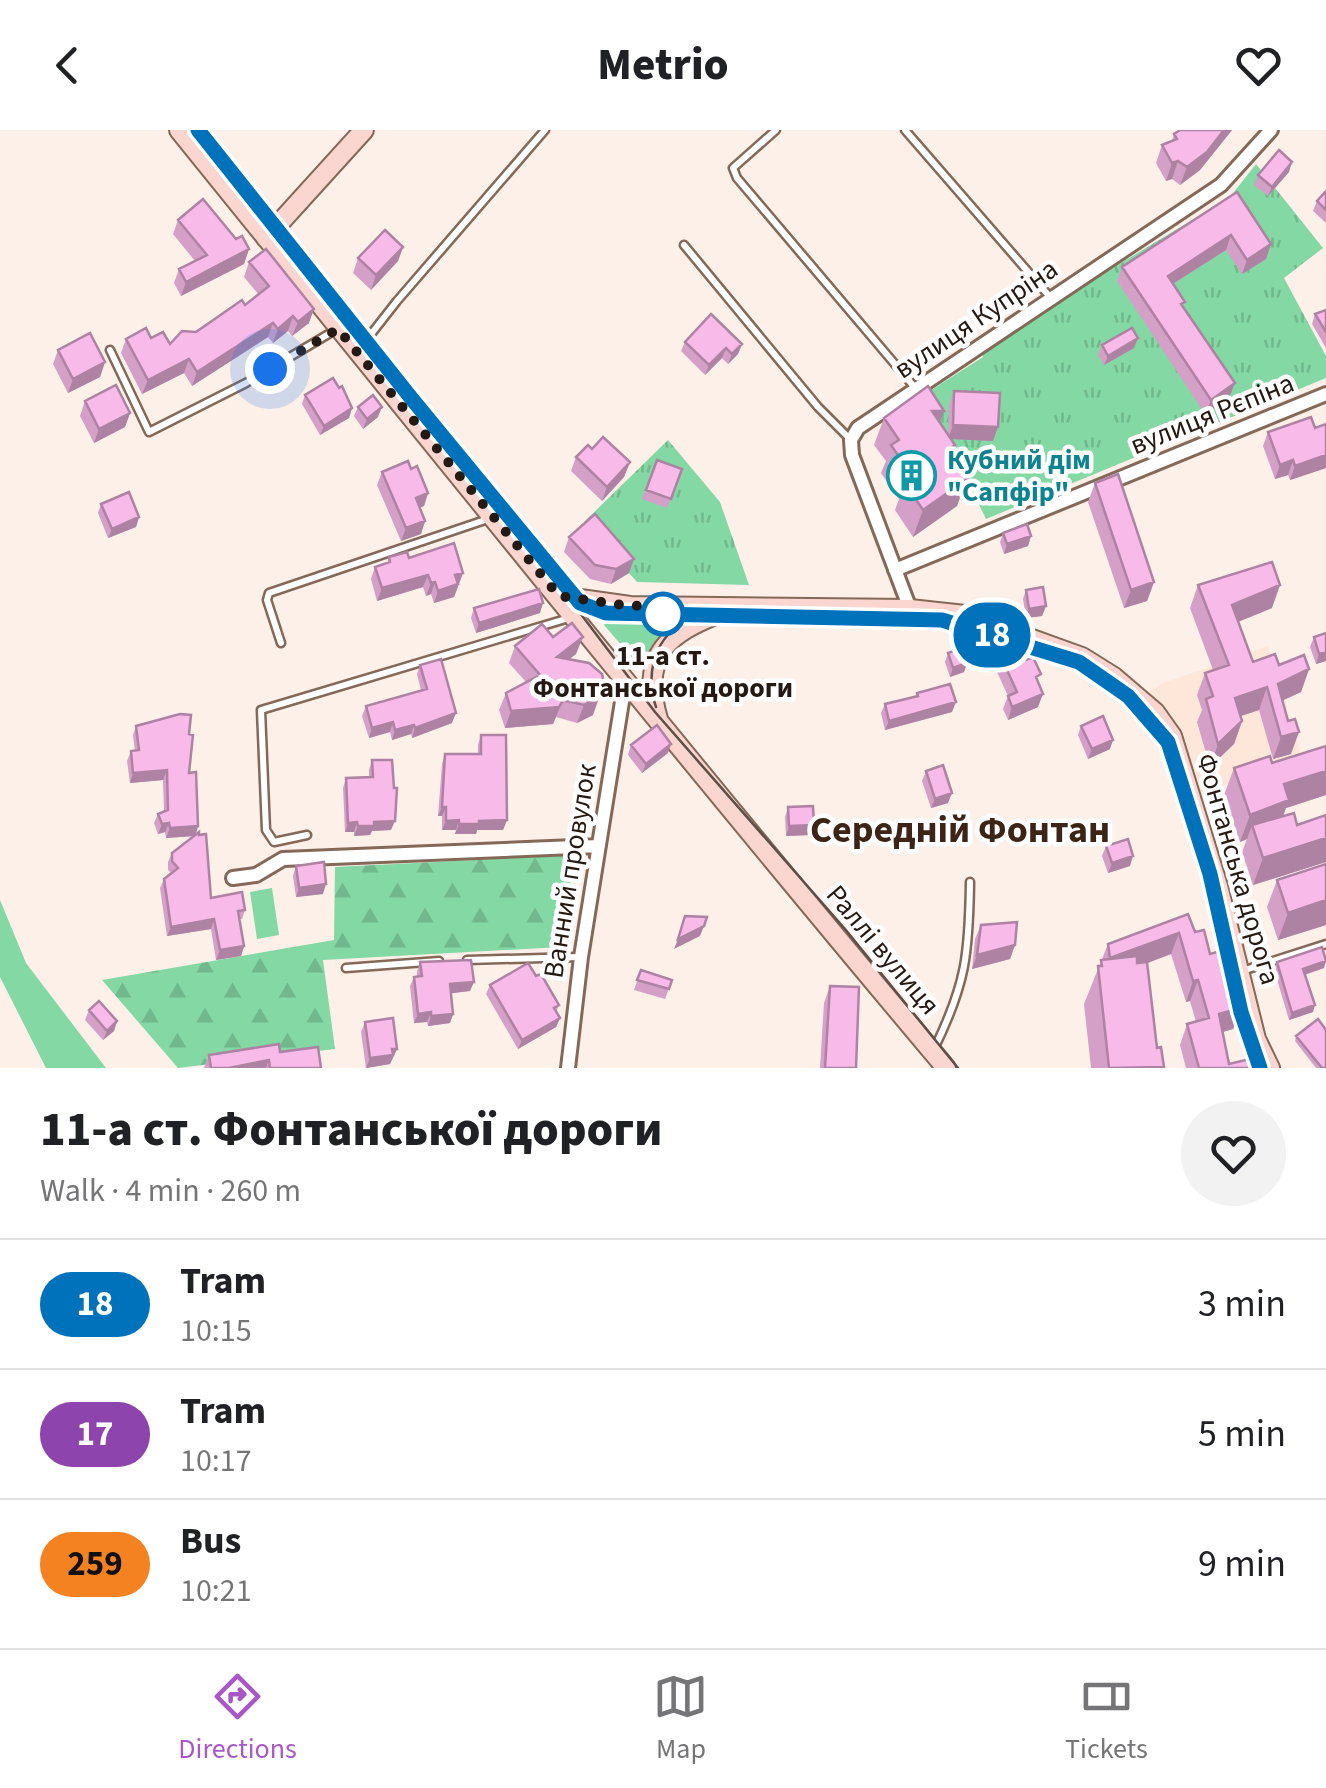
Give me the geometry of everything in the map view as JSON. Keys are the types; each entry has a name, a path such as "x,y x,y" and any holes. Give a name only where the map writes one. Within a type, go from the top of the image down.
{"main road":[{"path":"179,130 559,596"},
{"path":"266,238 364,130"},
{"name":"Фонтанська дорога","path":"559,596 630,606 910,608 965,615 1082,657 1135,692 1156,712 1172,736 1218,886 1256,1039 1270,1068"},
{"name":"Раллі вулиця","path":"559,596 660,726 946,1068"},
{"path":"660,726 651,687 656,658 674,634 740,605"}],"street":[{"name":"вулиця Купріна","path":"851,440 858,428 1222,185 1271,130"},
{"name":"вулиця Рєпіна","path":"894,570 1326,394"},
{"path":"851,440 852,454 910,608"},
{"name":"Ванний провулок","path":"568,1068 580,957 625,683"},
{"path":"233,878 256,875 283,858 599,846"}],"lane":[{"path":"357,352 397,300 545,130"},
{"path":"776,130 732,168 736,178 917,390"},
{"path":"905,130 1051,298"},
{"path":"684,245 818,407 851,440"},
{"path":"110,350 149,432 246,383 338,329"},
{"path":"281,643 268,600 270,593 494,518"},
{"path":"307,835 274,842 266,830 262,710 575,617"},
{"path":"933,1052 963,980 968,954 970,882"},
{"path":"1240,972 1326,944"},
{"path":"346,968 580,957"}],"shaded area":[{"path":"1268,646 1301,755 1196,796 1146,694 1161,684"}],"green space":[{"path":"1256,164 1323,248 1284,278 1326,356 1326,378 986,519 925,394 983,357 982,347 1230,197"},
{"path":"668,440 720,502 749,585 637,582 584,522"},
{"path":"608,618 674,620 653,644 642,669 604,625"},
{"path":"575,855 561,947 323,960 335,1049 178,1068 102,980 334,940 335,867"},
{"path":"272,888 279,935 257,939 250,892"},
{"path":"0,900 26,963 106,1068 46,1068 0,977"}],"building":[{"path":"1180,130 1224,130 1207,152 1187,167 1178,161 1172,163 1162,145 1177,139 1174,134"},
{"path":"1279,150 1292,162 1272,187 1258,175"},
{"path":"1326,191 1326,210 1317,201"},
{"path":"1237,192 1271,244 1247,260 1231,235 1168,276 1185,302 1181,304 1235,383 1211,400 1122,267"},
{"path":"203,199 236,239 242,236 249,249 186,282 179,269 207,255 178,220"},
{"path":"385,230 403,247 376,275 358,258"},
{"path":"266,249 314,309 298,322 293,316 278,329 273,323 197,372 189,359 148,380 126,339 146,328 151,338 163,332 170,344 182,331 196,332 242,300 245,305 269,286 249,262"},
{"path":"1326,310 1326,332 1315,314"},
{"path":"711,314 742,344 732,354 726,348 709,365 685,342"},
{"path":"1132,328 1138,338 1108,356 1102,345"},
{"path":"90,333 105,362 73,379 58,350"},
{"path":"333,378 339,388 342,386 352,408 324,426 305,395"},
{"path":"116,385 130,413 99,429 85,401"},
{"path":"928,386 944,411 932,411 955,445 947,451 967,479 923,510 905,483 913,477 891,445 899,440 884,418"},
{"path":"954,391 1000,393 998,427 953,425"},
{"path":"373,395 382,407 367,419 358,407"},
{"path":"1311,417 1315,428 1326,424 1326,455 1295,466 1293,460 1280,465 1268,432"},
{"path":"603,437 630,462 607,487 576,457 588,445 592,449"},
{"path":"657,460 682,469 671,499 646,490"},
{"path":"408,461 411,469 417,466 428,493 416,498 425,521 406,528 382,472"},
{"path":"1118,474 1154,582 1131,590 1095,483"},
{"path":"129,492 139,517 112,529 101,504"},
{"path":"595,514 634,559 616,569 595,565 569,537"},
{"path":"1027,524 1031,536 1007,544 1003,533"},
{"path":"454,543 463,573 455,575 458,584 438,591 428,575 382,588 375,567 390,562 389,557 407,552 409,558"},
{"path":"1272,562 1280,585 1232,605 1253,662 1275,654 1279,665 1304,655 1309,669 1278,684 1288,721 1295,719 1299,732 1281,737 1267,687 1235,698 1242,721 1218,744 1206,699 1213,696 1205,673 1229,665 1198,585"},
{"path":"1043,587 1046,606 1029,609 1026,590"},
{"path":"539,589 543,603 479,623 474,608"},
{"path":"572,623 583,637 557,657 589,663 602,674 599,698 584,705 563,700 559,707 511,711 506,693 540,675 515,646 542,624 553,637"},
{"path":"1326,633 1326,652 1319,654 1314,637"},
{"path":"1017,641 1026,660 1033,657 1041,674 1036,677 1043,694 1012,707 1008,696 1017,692 998,650"},
{"path":"962,648 967,663 953,668 948,653"},
{"path":"441,659 456,713 415,728 414,725 395,730 393,722 372,728 366,706 427,689 420,665"},
{"path":"950,684 956,702 889,721 885,704"},
{"path":"180,714 191,715 189,773 196,772 198,826 170,828 169,823 162,824 158,814 168,810 167,770 133,773 131,751 139,750 136,726"},
{"path":"1103,716 1113,740 1092,749 1081,726"},
{"path":"657,725 671,744 646,764 631,745"},
{"path":"481,735 506,735 507,820 479,824 446,821 446,807 442,807 445,754 481,754"},
{"path":"1326,746 1326,771 1284,784 1289,800 1250,815 1234,768 1270,756 1272,763"},
{"path":"372,760 392,760 397,788 395,821 358,826 357,822 348,823 346,778 373,777"},
{"path":"943,765 952,793 935,799 926,771"},
{"path":"813,806 814,825 789,826 788,807"},
{"path":"1294,813 1297,825 1326,815 1326,838 1263,858 1252,825"},
{"path":"199,832 206,834 211,898 242,892 245,910 238,911 244,946 220,950 214,919 171,927 164,879 178,868 172,853"},
{"path":"1128,839 1133,856 1112,863 1106,846"},
{"path":"324,862 326,884 299,888 296,866"},
{"path":"1326,864 1326,900 1288,913 1277,880"},
{"path":"1188,914 1195,932 1204,930 1210,954 1224,950 1241,1008 1219,1014 1229,1064 1254,1058 1255,1068 1199,1068 1187,1024 1209,1018 1179,933 1110,958 1108,944"},
{"path":"685,916 707,917 704,926 678,939"},
{"path":"1017,922 1015,945 977,955 981,925"},
{"path":"1322,947 1326,961 1303,969 1315,1005 1292,1013 1277,962"},
{"path":"1137,956 1137,963 1147,962 1157,1048 1161,1047 1164,1067 1109,1068 1098,966 1102,966 1101,960"},
{"path":"471,960 474,982 450,984 453,1014 418,1014 414,977 422,976 420,962"},
{"path":"528,963 536,976 541,974 559,1005 554,1008 560,1018 522,1040 490,985"},
{"path":"641,970 672,980 669,989 637,980"},
{"path":"830,986 859,987 856,1068 825,1068"},
{"path":"99,1001 117,1021 107,1031 89,1010"},
{"path":"393,1018 397,1049 392,1049 393,1055 370,1058 365,1022"},
{"path":"1318,1019 1326,1030 1326,1068 1296,1036"},
{"path":"279,1044 280,1052 318,1047 321,1068 270,1068 269,1060 211,1068 209,1055"}],"tram line":[{"path":"198,130 365,342 580,603 606,613 942,620 1079,662 1129,696 1168,742 1210,874 1241,1013 1260,1068"},
{"name":"18","path":"198,130 580,603 606,613 942,620 1079,662 1128,696 1168,742 1210,874 1241,1012 1260,1068"},
{"path":"574,605 655,712 845,929 958,1068"},
{"path":"656,707 652,693 653,664 664,639 686,622 701,619"}],"place":[{"name":"Кубний дім \"Сапфір\"","path":"912,476"},
{"name":"11-а ст. Фонтанської дороги","path":"663,614"}],"district":[{"name":"Середній Фонтан","path":"960,830"}],"route":[{"path":"270,369 338,329 559,596 630,606 660,605 663,614"}]}
